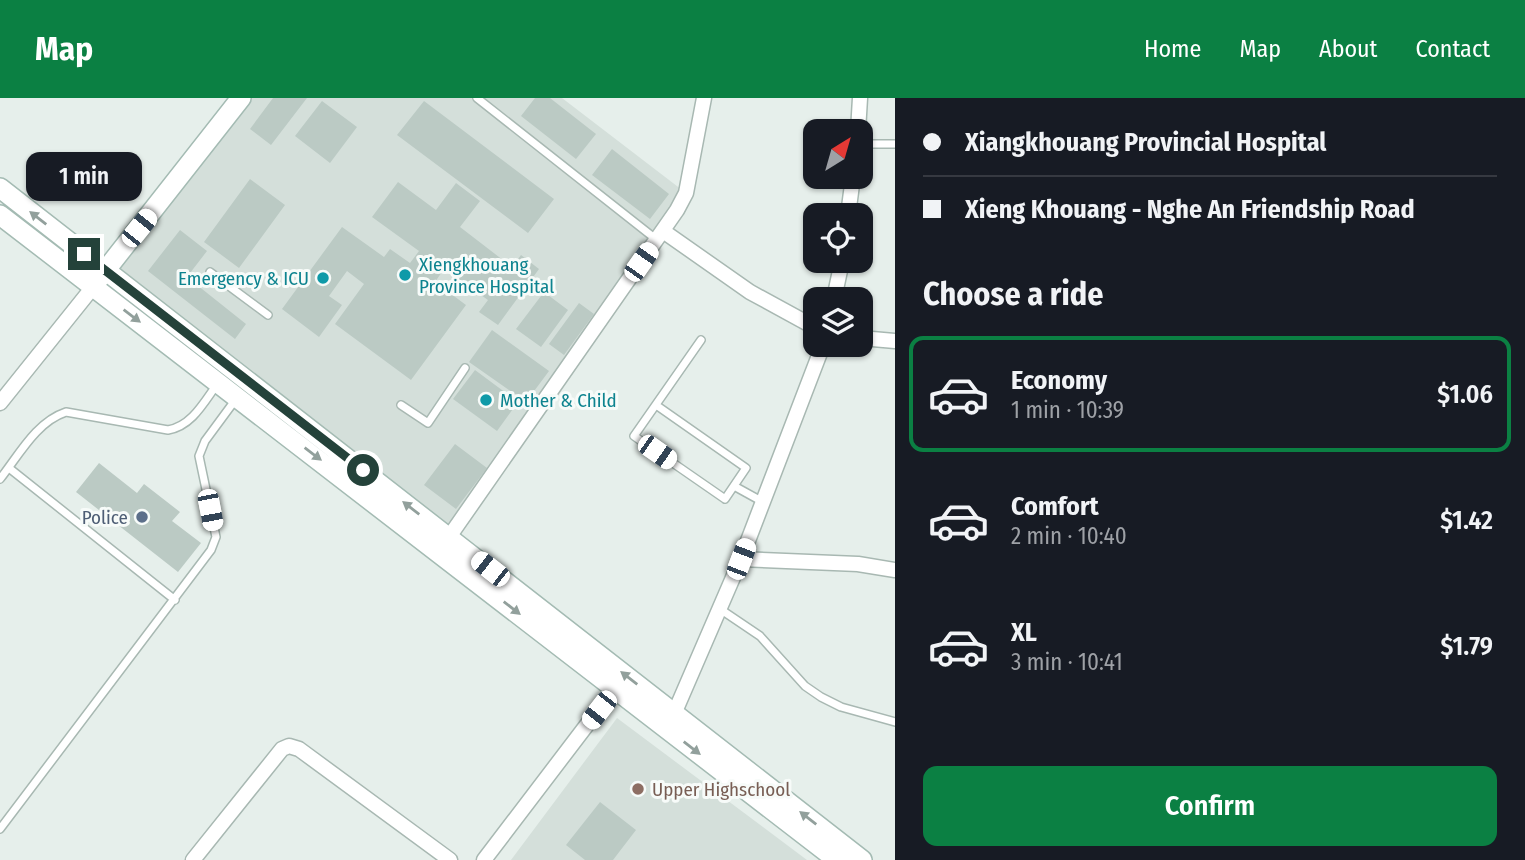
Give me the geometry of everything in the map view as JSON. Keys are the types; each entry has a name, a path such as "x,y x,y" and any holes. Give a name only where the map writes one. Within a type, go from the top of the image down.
{"street":[{"path":"0,403 241,98"},
{"path":"449,537 660,236 685,193 704,98"},
{"path":"859,119 860,98"},
{"path":"0,188 862,860"},
{"path":"0,215 837,860"},
{"path":"660,236 750,292 803,321"},
{"path":"873,339 895,341"},
{"path":"674,713 741,559 818,357"},
{"path":"741,559 858,564 895,570"},
{"path":"484,860 615,688"},
{"path":"193,860 282,749 289,746 299,749 450,860"}],"lane":[{"path":"477,98 660,236"},
{"path":"873,144 895,144"},
{"path":"210,272 268,315"},
{"path":"656,405 746,468 725,499 634,436 701,340"},
{"path":"401,405 428,423 465,368"},
{"path":"0,479 40,426 53,416 66,412 168,430 180,428 189,422 219,383"},
{"path":"0,829 211,550 216,537 200,456 205,441 238,397"},
{"path":"9,468 175,600"},
{"path":"734,486 763,502"},
{"path":"719,608 760,636 805,686 821,697 841,707 895,722"}],"shaded area":[{"path":"241,98 562,98 686,193 449,537 105,270"},
{"name":"Upper Highschool","path":"617,718 807,860 511,860"}],"building":[{"path":"273,98 307,98 271,145 250,129"},
{"path":"535,98 550,98 596,134 576,159 521,116"},
{"path":"322,101 357,127 330,163 295,136"},
{"path":"424,101 554,199 528,233 397,135"},
{"path":"612,149 669,194 650,219 592,175"},
{"path":"250,179 285,205 239,268 204,242"},
{"name":"Xiengkhouang Province Hospital","path":"398,182 436,210 456,183 480,201 460,227 512,267 521,255 539,269 498,325 479,312 488,300 444,269 435,282 466,305 411,380 335,324 364,284 347,271 329,296 342,305 319,337 282,309 342,227 384,257 390,249 410,263 419,251 372,217"},
{"path":"180,230 207,251 187,277 246,324 235,339 148,271"},
{"path":"544,292 568,310 541,347 516,329"},
{"path":"579,303 594,314 564,355 549,344"},
{"path":"492,330 549,371 526,402 469,362"},
{"name":"Mother & Child","path":"475,370 518,402 497,431 453,399"},
{"path":"455,444 487,468 456,509 424,485"},
{"name":"Police","path":"99,463 137,493 144,484 180,512 172,521 201,543 178,572 76,492"},
{"path":"600,802 636,830 613,860 585,860 566,845"}],"place":[{"name":"Xiengkhouang Province Hospital","path":"405,275"},
{"name":"Emergency & ICU","path":"323,278"},
{"name":"Mother & Child","path":"486,400"},
{"name":"Police","path":"142,517"},
{"name":"Upper Highschool","path":"638,789"}],"route":[{"path":"84,254 363,470"}]}
